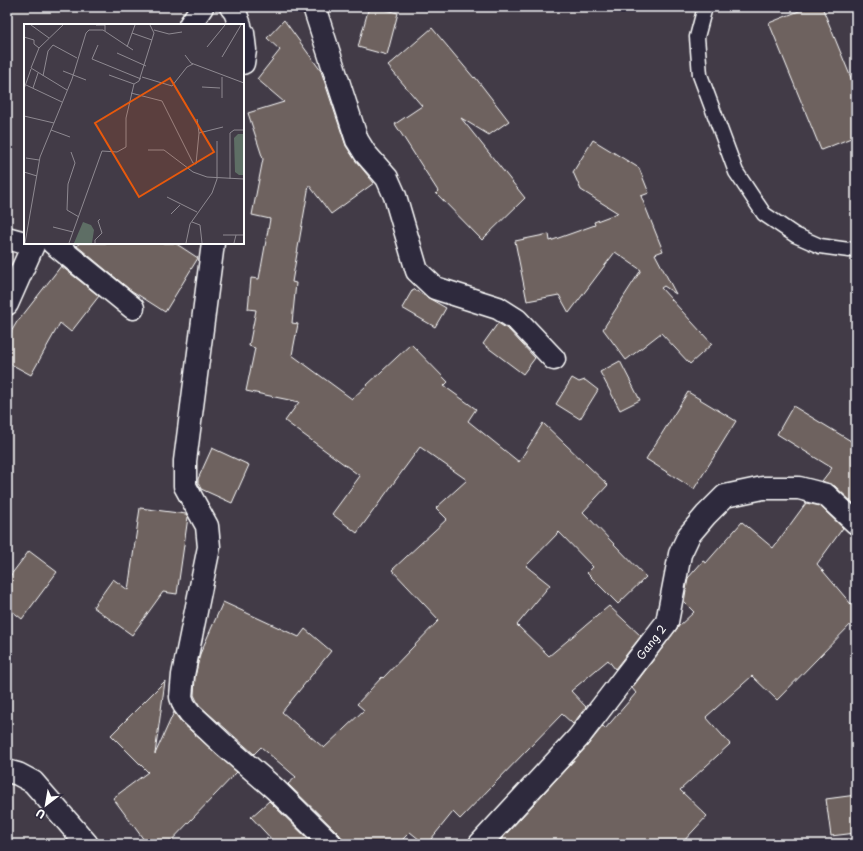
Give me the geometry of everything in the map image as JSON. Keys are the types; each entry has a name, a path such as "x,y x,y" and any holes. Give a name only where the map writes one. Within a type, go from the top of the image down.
{"street":[{"path":"191,24 202,7"},
{"path":"231,7 235,12 240,24"},
{"path":"314,7 357,140 365,153 387,178 395,196 417,271 435,288 498,308 517,320 554,359"},
{"path":"244,42 244,56"},
{"path":"7,238 24,243"},
{"path":"7,304 34,244"},
{"path":"54,244 133,308"},
{"path":"213,244 185,461 185,486 207,526 209,548 182,675 181,697 184,705 190,713 275,789 331,844"},
{"name":"Gang 2","path":"480,844 578,738 667,622 680,554 689,535 725,496 763,488 799,488 826,495 856,523"},
{"path":"7,771 18,774 33,782 87,844"}],"lane":[{"path":"705,7 697,37 700,75 736,172 764,214 795,235 820,246 849,250 856,247"}],"building":[{"path":"369,7 375,7 398,13 387,55 358,47"},
{"path":"809,7 822,7 856,90 856,136 821,150 769,23"},
{"path":"284,20 321,71 346,146 374,183 331,214 309,185 292,282 296,283 292,323 298,324 292,355 352,399 411,344 448,382 444,386 476,409 468,421 519,462 543,423 608,485 583,512 646,577 618,604 587,573 593,567 559,532 526,566 550,585 517,625 549,656 609,606 641,636 615,669 608,660 571,691 586,707 573,724 562,714 460,819 453,812 427,844 410,832 398,844 343,844 343,840 340,835 288,784 296,777 261,747 254,754 199,705 194,695 195,677 200,654 223,602 299,637 305,629 331,651 282,712 324,748 364,710 357,704 439,620 392,570 447,519 436,508 467,480 420,447 357,533 332,514 360,476 285,421 299,402 246,391 255,348 249,346 256,310 248,309 251,278 259,279 270,219 252,215 263,159 248,113 284,102 257,79 280,50 267,38"},
{"path":"432,28 474,78 475,77 509,121 489,135 461,118 525,198 482,240 436,193 438,191 395,124 422,106 388,66"},
{"path":"593,140 639,168 649,193 641,196 663,251 655,254 676,294 664,286 661,288 712,344 690,364 661,333 626,360 603,329 641,270 615,252 569,313 559,295 527,301 515,241 549,234 550,241 595,225 594,222 618,213 581,190 573,172"},
{"path":"78,244 177,244 198,258 165,312 129,289 77,246"},
{"path":"61,266 99,296 71,332 60,323 31,375 7,362 7,339 18,320"},
{"path":"413,289 446,308 435,327 402,308"},
{"path":"498,323 509,330 535,358 523,374 483,344"},
{"path":"620,361 640,400 620,410 600,372"},
{"path":"572,378 579,382 585,380 598,390 580,419 556,404"},
{"path":"688,392 736,421 694,489 646,459"},
{"path":"793,406 851,441 856,435 856,506 835,486 822,481 832,468 777,434"},
{"path":"212,448 249,465 232,503 201,489 198,483 198,479"},
{"path":"806,503 820,506 843,528 817,564 856,610 856,619 777,700 752,676 706,717 730,744 680,790 707,816 681,844 497,844 587,746 603,726 605,729 636,693 632,688 679,626 694,612 684,602 688,578 703,561 706,563 742,522 773,548"},
{"path":"140,508 186,514 188,517 177,594 163,592 132,635 93,607 113,579 128,590"},
{"path":"29,551 57,572 22,619 7,607 7,580"},
{"path":"165,681 155,754 174,712 181,722 237,772 168,844 147,844 113,798 148,772 111,735"},
{"path":"856,795 856,833 831,836 826,799"},
{"path":"269,801 313,844 276,844 251,817"}]}
